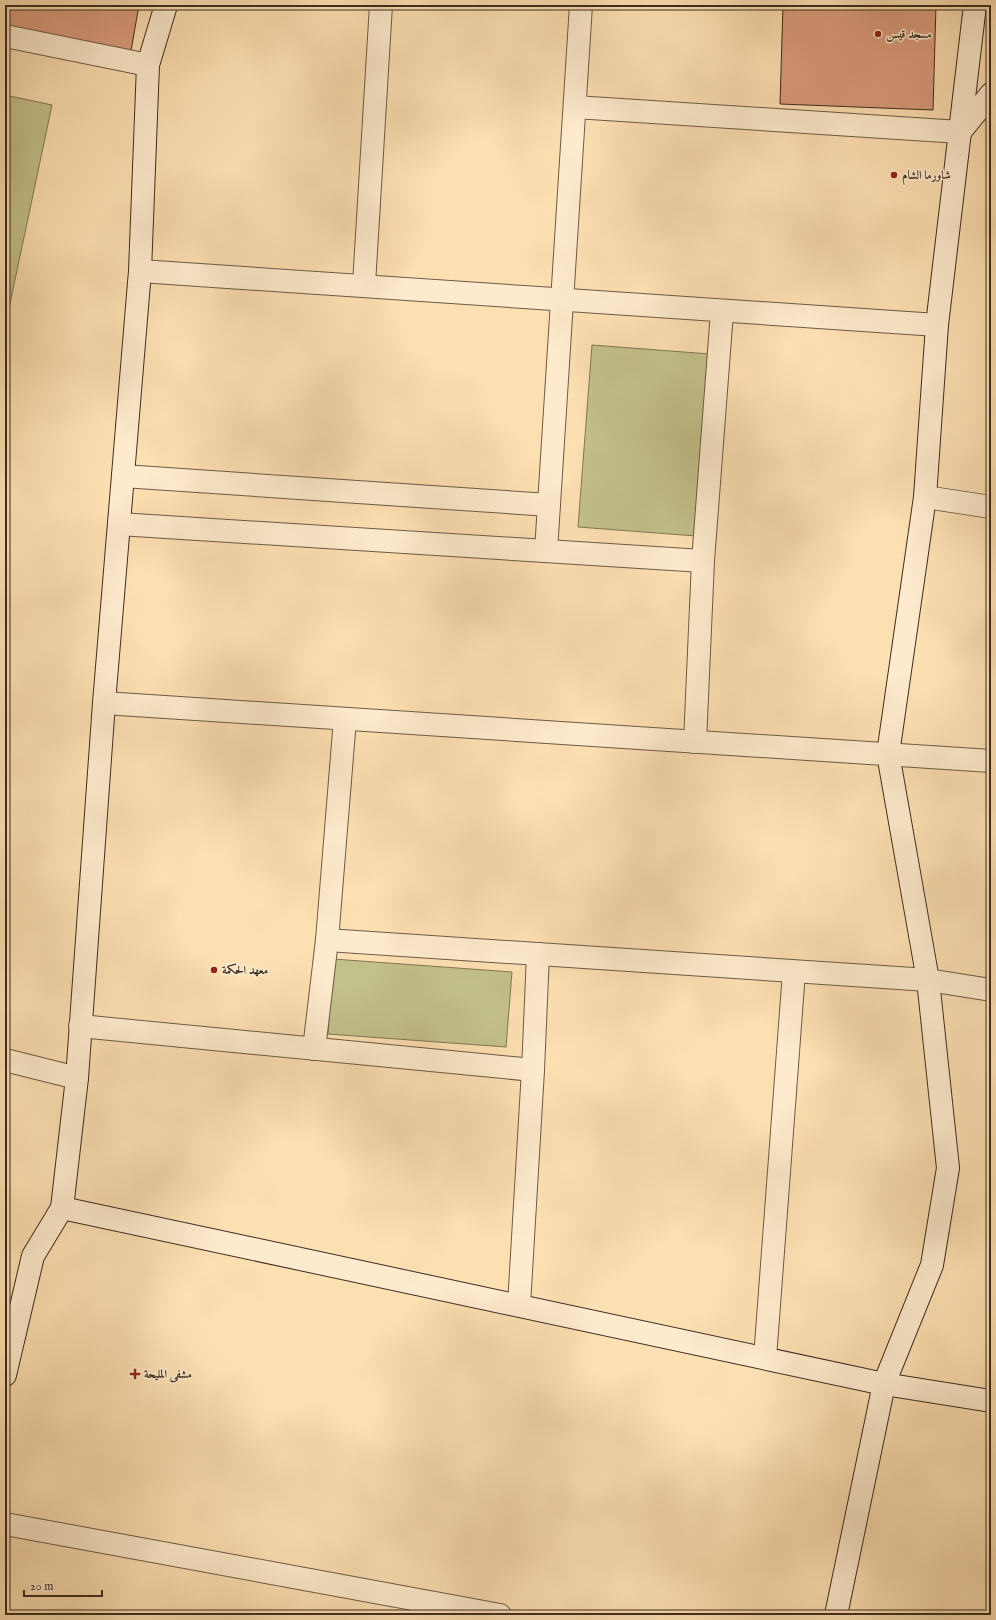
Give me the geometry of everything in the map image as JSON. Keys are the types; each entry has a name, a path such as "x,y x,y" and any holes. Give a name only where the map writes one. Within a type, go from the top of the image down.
{"street":[{"path":"5,1376 33,1256 62,1208 77,1078 104,703 140,271 148,65 166,5"},
{"path":"364,284 381,5"},
{"path":"546,551 581,5"},
{"path":"836,1615 884,1384 932,1264 948,1168 928,980 888,754 925,497 937,325 975,5"},
{"path":"5,36 148,65"},
{"path":"960,132 991,94"},
{"path":"575,107 960,132"},
{"path":"140,271 364,284 722,312 937,325"},
{"path":"695,742 703,561 722,312"},
{"path":"123,476 549,504"},
{"path":"925,497 991,507"},
{"path":"119,524 703,561"},
{"path":"104,703 991,761"},
{"path":"314,1049 327,940 345,719"},
{"path":"327,940 928,980 991,990"},
{"path":"519,1305 534,1070 538,954"},
{"path":"765,1358 794,972"},
{"path":"80,1026 534,1070"},
{"path":"5,1060 77,1078"},
{"path":"62,1208 884,1384 991,1401"},
{"path":"5,1524 500,1615"}],"shaded area":[{"path":"5,95 52,105 5,327"},
{"path":"592,345 710,354 696,536 578,527"},
{"path":"333,959 512,972 506,1047 328,1034"}],"building":[{"path":"5,5 139,5 131,51 5,26"},
{"path":"783,5 936,5 933,110 780,104"}],"place":[{"name":"مسجد قيس","path":"878,34"},
{"name":"شاورما الشام","path":"894,175"},
{"name":"معهد الحكمة","path":"214,970"},
{"name":"مشفى المليحة","path":"135,1374"}]}
